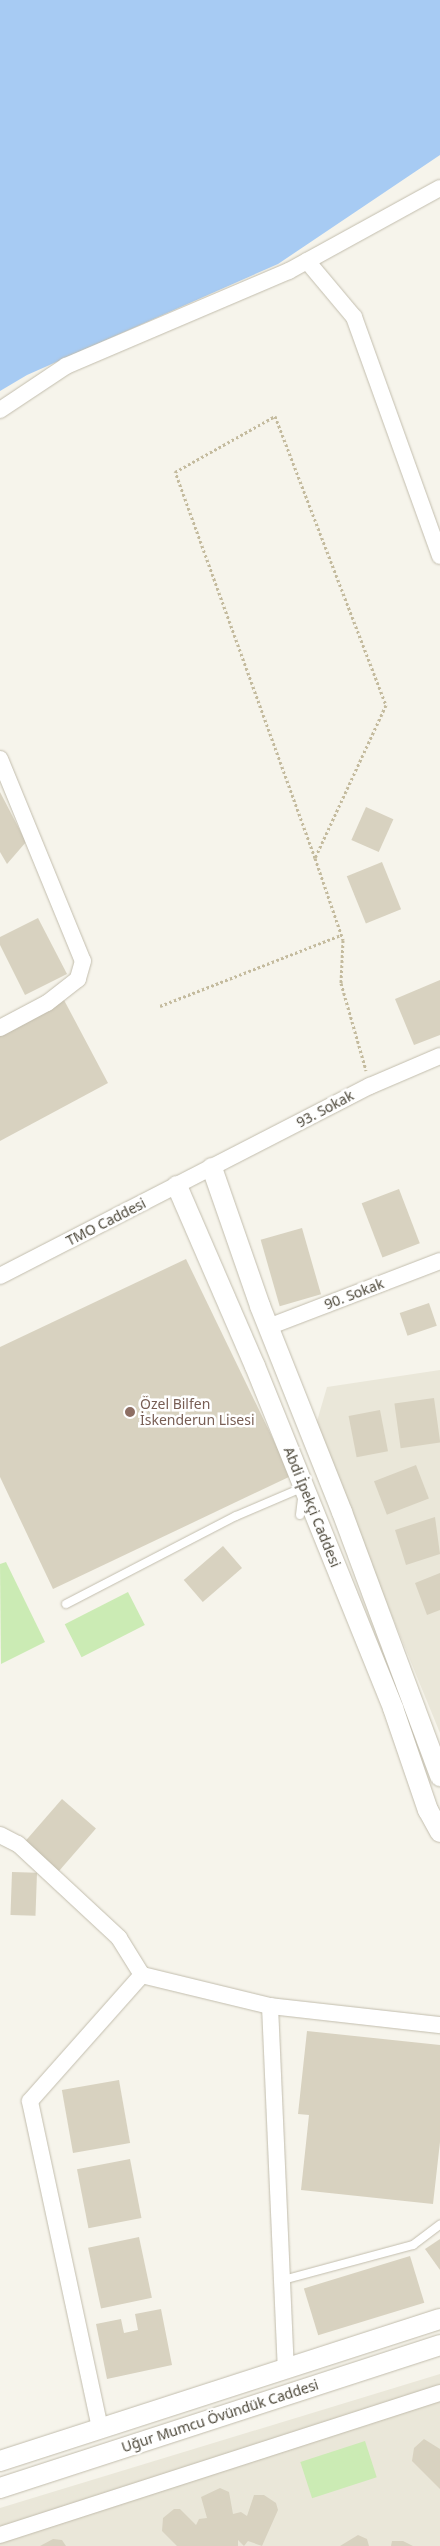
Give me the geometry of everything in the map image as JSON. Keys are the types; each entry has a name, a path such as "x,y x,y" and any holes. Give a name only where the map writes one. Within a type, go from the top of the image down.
{"street":[{"path":"0,410 66,366 202,310 307,261 440,188"},
{"path":"307,261 354,317 440,556"},
{"path":"0,759 83,961 78,979 47,1003 0,1028"},
{"name":"93. Sokak","path":"212,1168 370,1086 440,1056"},
{"name":"TMO Caddesi","path":"0,1276 212,1168"},
{"name":"Abdi İpekçi Caddesi","path":"212,1168 268,1327 342,1512 440,1776"},
{"name":"Abdi İpekçi Caddesi","path":"177,1186 304,1487 393,1708 428,1810 440,1832"},
{"name":"90. Sokak","path":"268,1327 440,1261"},
{"path":"0,1835 18,1844 119,1938 142,1974 270,2006 440,2025"},
{"path":"100,2428 30,2100 142,1974"},
{"path":"270,2006 286,2368"},
{"name":"Uğur Mumcu Övündük Caddesi","path":"0,2461 440,2319"},
{"name":"Uğur Mumcu Övündük Caddesi","path":"0,2488 440,2345"},
{"path":"0,2535 440,2393"}],"lane":[{"path":"300,1515 304,1487"},
{"path":"66,1604 236,1516 304,1487"},
{"path":"283,2280 413,2244 440,2225"}],"path":[{"path":"314,858 386,705 275,416 175,472 341,935 341,983 370,1086"},
{"path":"160,1006 341,935"}],"shaded area":[{"path":"440,1370 440,1733 315,1428 327,1387"},
{"path":"440,2374 440,2546 0,2546 0,2508"}],"green space":[{"path":"6,1562 45,1642 1,1664 0,1564"},
{"path":"128,1592 145,1625 82,1657 65,1624"},
{"path":"365,2441 377,2477 312,2498 300,2462"}],"water":[{"path":"0,0 440,0 440,155 278,264 27,375 0,391"}],"building":[{"path":"0,792 26,842 7,864 0,852"},
{"path":"366,807 393,819 379,852 351,840"},
{"path":"382,862 401,909 366,924 347,876"},
{"path":"38,918 67,974 25,995 0,945 0,937"},
{"path":"440,980 440,1035 414,1045 395,999"},
{"path":"64,1000 108,1083 0,1141 0,1034"},
{"path":"399,1189 420,1243 382,1257 362,1203"},
{"path":"302,1228 321,1294 280,1306 261,1240"},
{"name":"Özel Bilfen İskenderun Lisesi","path":"186,1259 291,1476 53,1589 0,1477 0,1347"},
{"path":"429,1303 437,1326 408,1336 400,1313"},
{"path":"434,1398 440,1443 401,1448 394,1404"},
{"path":"380,1410 388,1451 357,1457 349,1416"},
{"path":"416,1465 429,1499 387,1515 374,1481"},
{"path":"435,1517 440,1554 406,1565 395,1530"},
{"path":"223,1546 242,1568 203,1602 184,1580"},
{"path":"440,1573 440,1610 427,1615 415,1583"},
{"path":"62,1799 96,1829 58,1872 24,1843"},
{"path":"12,1872 37,1873 35,1916 10,1915"},
{"path":"307,2031 440,2045 440,2142 433,2204 301,2190 309,2115 298,2114"},
{"path":"119,2080 130,2143 73,2153 62,2090"},
{"path":"130,2159 141,2218 88,2228 77,2169"},
{"path":"139,2237 152,2298 101,2308 88,2248"},
{"path":"440,2239 440,2270 425,2249"},
{"path":"410,2256 424,2303 318,2335 304,2288"},
{"path":"161,2309 172,2365 107,2379 96,2324 121,2319 124,2333 138,2330 135,2314"},
{"path":"424,2439 440,2449 440,2489 412,2461 414,2448"},
{"path":"220,2488 229,2492 233,2514 241,2512 247,2516 254,2495 264,2495 276,2503 278,2510 262,2546 248,2541 244,2546 238,2540 238,2546 177,2546 162,2531 163,2518 174,2509 180,2509 196,2525 199,2519 207,2518 201,2497"},
{"path":"358,2535 367,2539 369,2546 340,2546"},
{"path":"53,2539 62,2540 66,2546 40,2546"},
{"path":"392,2541 403,2541 413,2546 391,2546"}],"place":[{"name":"Özel Bilfen İskenderun Lisesi","path":"130,1412"}]}
